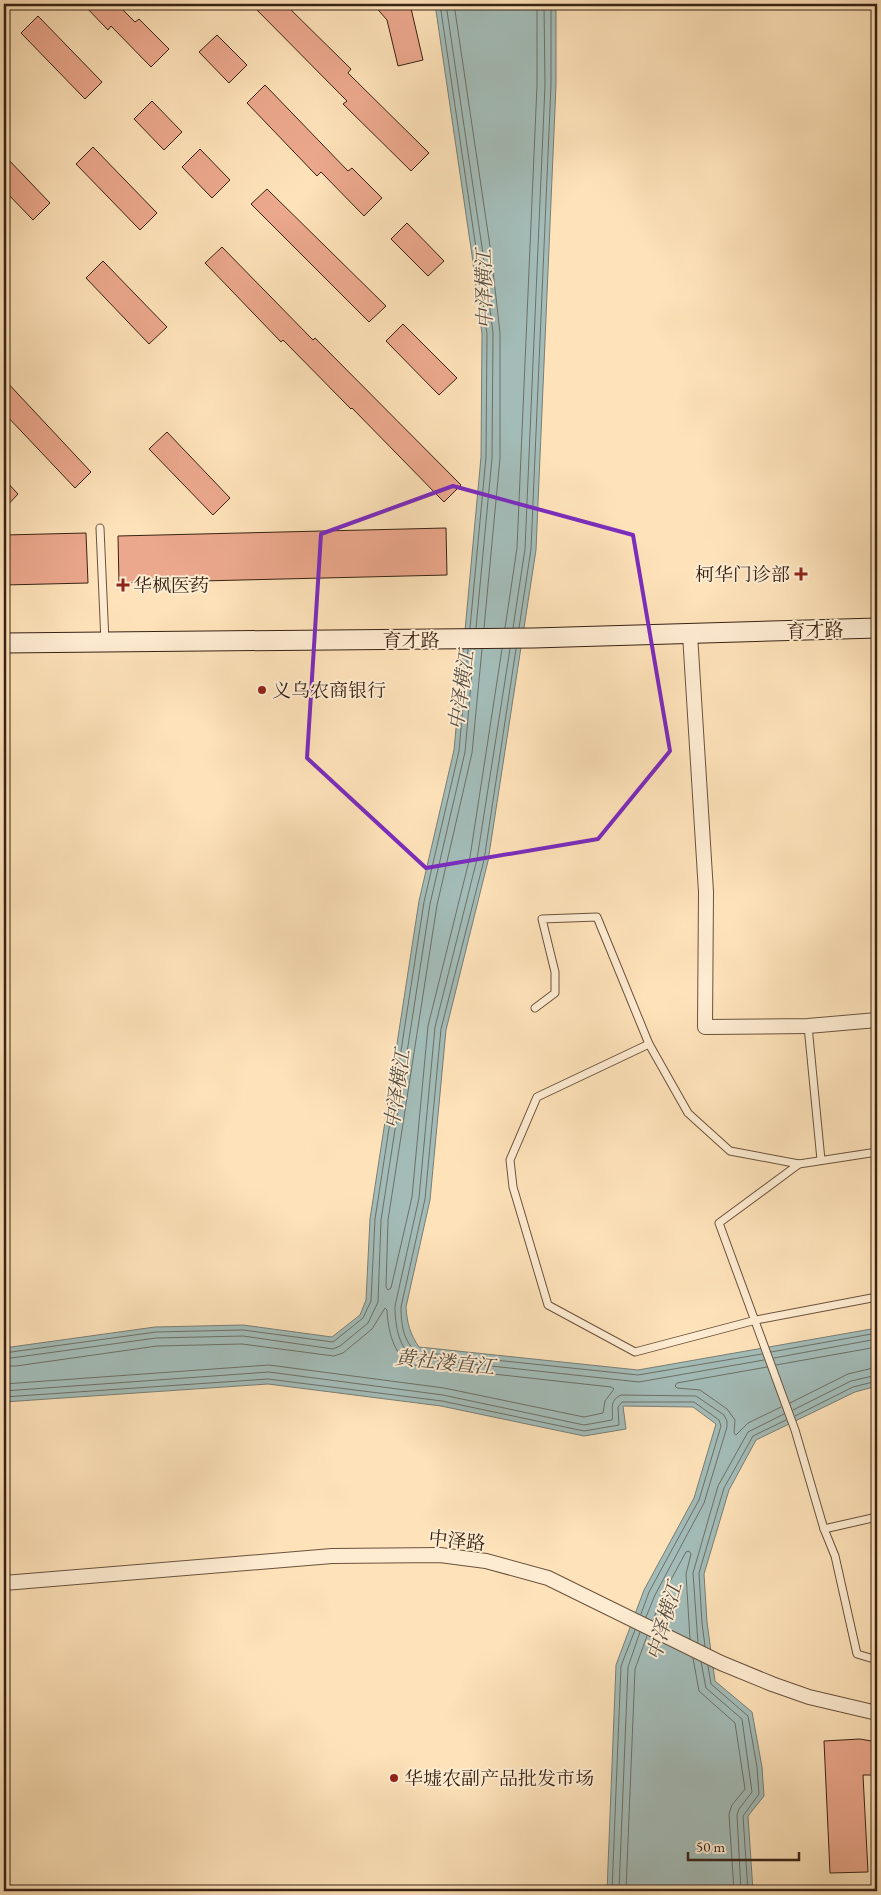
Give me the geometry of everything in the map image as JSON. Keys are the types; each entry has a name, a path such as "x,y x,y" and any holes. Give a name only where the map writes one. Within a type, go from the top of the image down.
{"street":[{"name":"育才路","path":"4,643 441,640 877,628"},
{"path":"690,634 706,892 705,1027 808,1026 877,1020"},
{"name":"中泽路","path":"4,1583 332,1556 440,1555 486,1561 548,1578 721,1663 809,1697 877,1713"}],"lane":[{"path":"100,528 105,642"},
{"path":"535,1008 555,993 555,972 542,919 597,917 649,1044 688,1113 730,1151 799,1164 877,1152"},
{"path":"808,1026 821,1160"},
{"path":"649,1044 537,1097 510,1160 513,1187 548,1305 635,1352 756,1320 877,1297"},
{"path":"799,1164 720,1222 795,1430 824,1529 835,1556 857,1654 877,1660"},
{"path":"824,1529 877,1517"}],"highlighted area":[{"path":"453,486 633,535 670,751 598,839 426,868 307,758 321,534"}],"water":[{"path":"435,4 556,4 556,85 536,550 488,861 446,1030 430,1200 406,1307 407,1318 411,1333 419,1347 638,1370 877,1328 877,1386 855,1392 756,1440 729,1490 704,1574 707,1622 715,1681 752,1712 762,1767 764,1796 748,1816 753,1891 607,1891 616,1665 644,1590 694,1498 716,1424 693,1407 623,1406 626,1429 584,1436 441,1406 268,1384 4,1402 4,1348 155,1327 243,1325 332,1337 360,1315 366,1300 370,1219 419,901 454,750 481,457 482,334"}],"building":[{"path":"83,4 117,4 135,22 139,19 169,49 151,67 111,26 108,30"},
{"path":"251,4 285,4 351,69 348,73 429,153 411,171 343,104 347,101"},
{"path":"373,4 410,4 423,60 398,66 387,20"},
{"path":"38,16 102,82 85,99 21,33"},
{"path":"217,35 247,65 229,83 199,52"},
{"path":"265,85 348,171 352,168 382,198 364,216 321,172 317,176 247,103"},
{"path":"152,101 182,132 164,150 134,119"},
{"path":"93,147 157,213 140,230 76,164"},
{"path":"200,149 230,180 212,198 182,167"},
{"path":"4,155 50,203 33,220 4,190"},
{"path":"267,189 386,306 369,322 251,204"},
{"path":"407,223 444,261 428,276 391,239"},
{"path":"222,247 313,340 315,338 461,485 444,502 283,340 281,342 205,263"},
{"path":"103,261 167,327 149,344 86,278"},
{"path":"403,324 457,378 439,395 386,341"},
{"path":"4,379 91,472 75,488 4,413"},
{"path":"167,432 230,498 213,515 149,449"},
{"path":"4,479 18,494 4,509"},
{"path":"446,528 447,575 119,583 118,536"},
{"path":"86,533 88,583 4,585 4,535"},
{"path":"860,1739 877,1742 877,1775 863,1775 868,1872 830,1873 824,1741"}],"place":[{"name":"柯华门诊部","path":"801,574"},
{"name":"华枫医药","path":"123,585"},
{"name":"义乌农商银行","path":"262,690"},
{"name":"华墟农副产品批发市场","path":"394,1778"}],"water label":[{"name":"中泽横江","path":"484,289"},
{"name":"中泽横江","path":"461,690"},
{"name":"中泽横江","path":"397,1089"},
{"name":"黄社溇直江","path":"445,1362"},
{"name":"中泽横江","path":"664,1621"}]}
